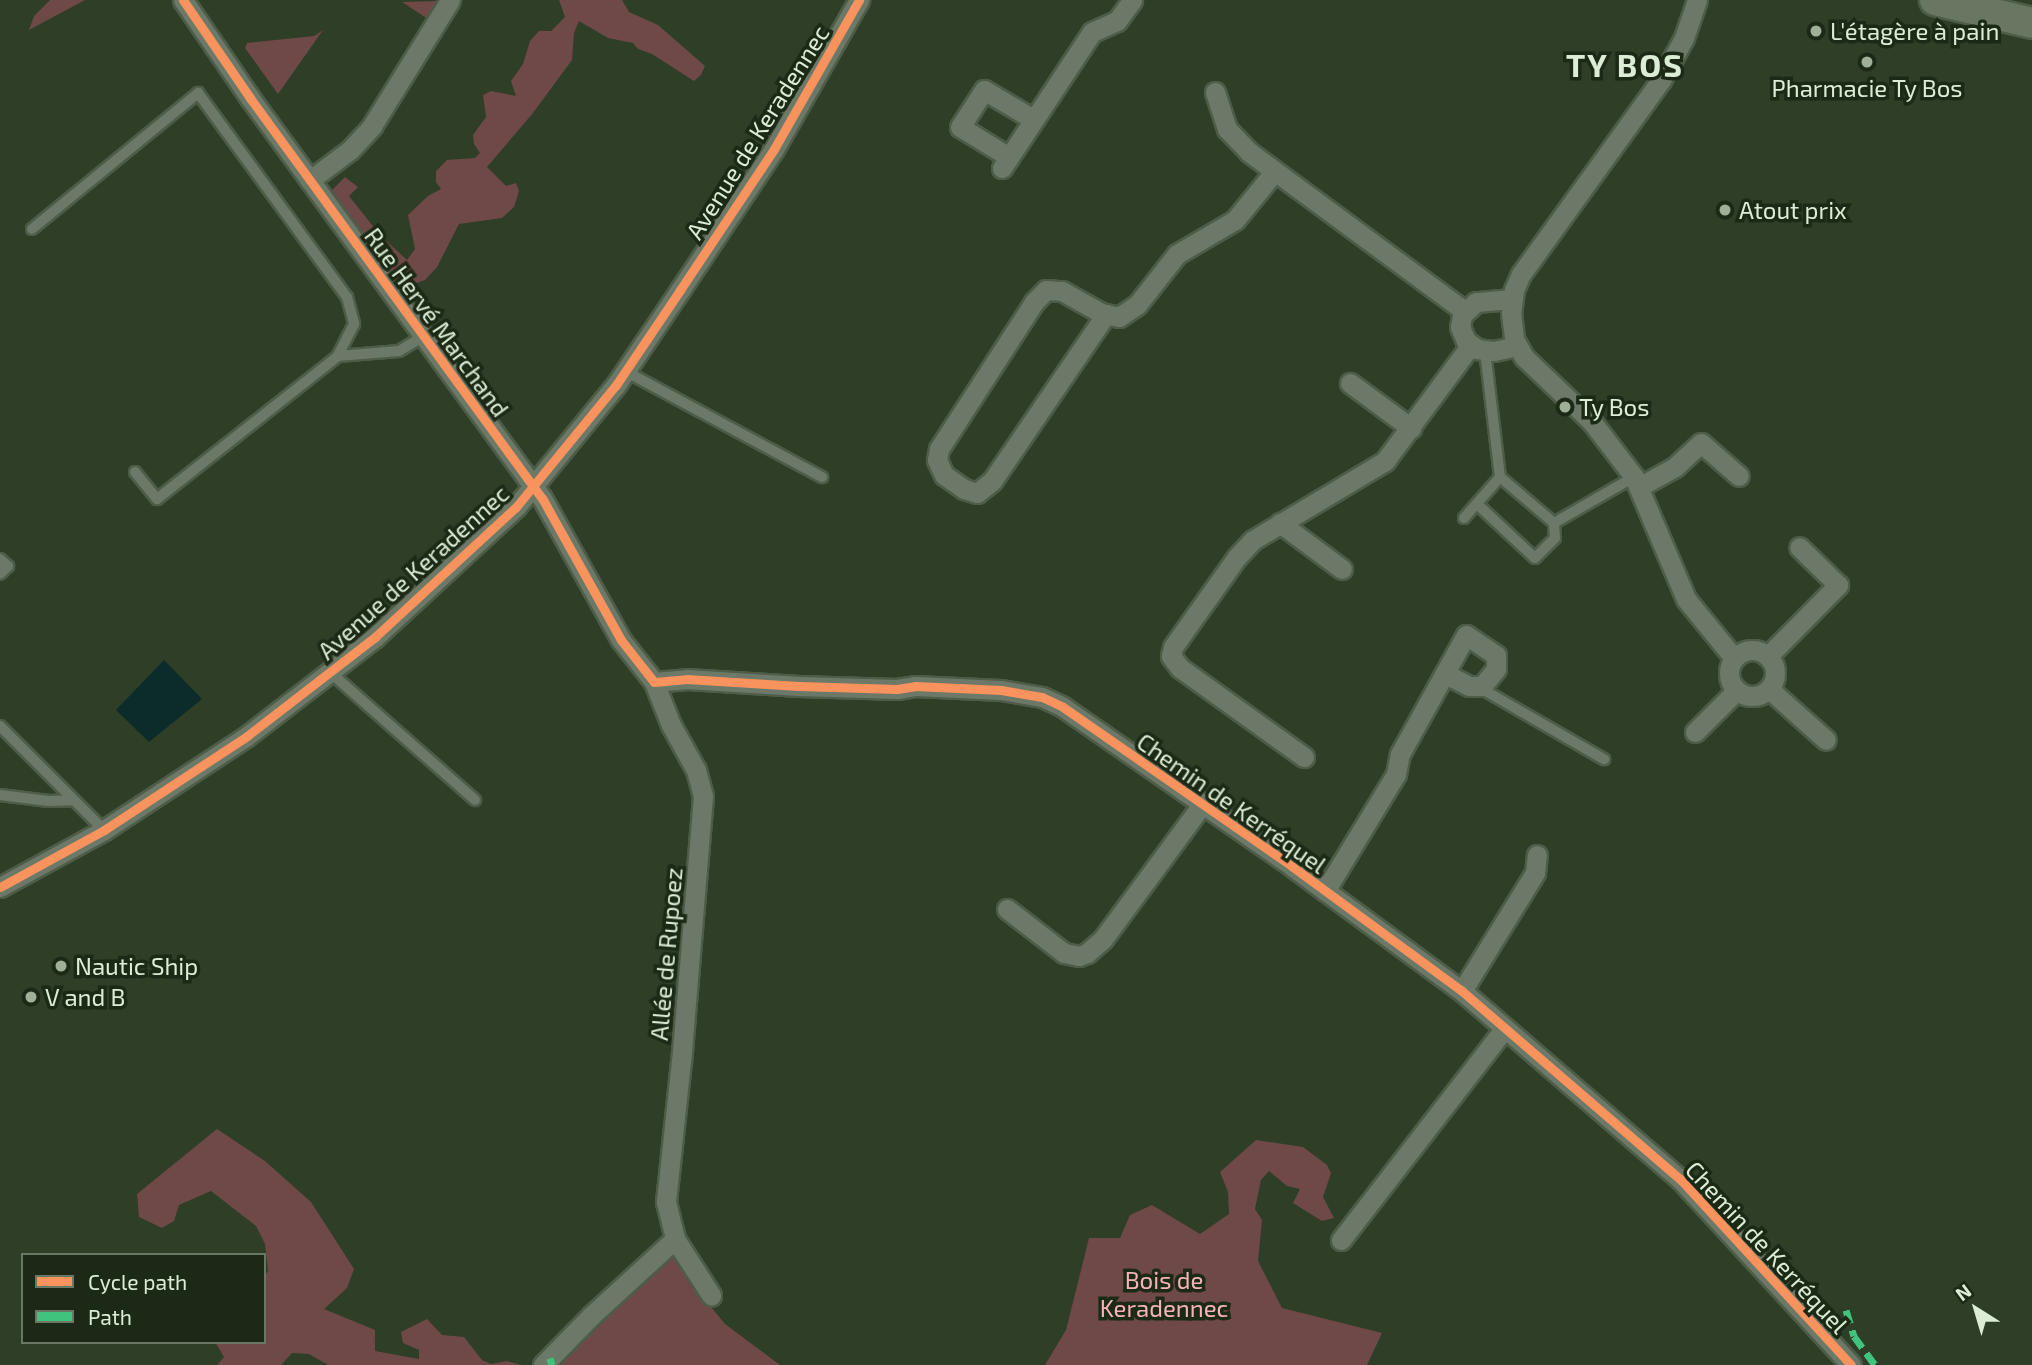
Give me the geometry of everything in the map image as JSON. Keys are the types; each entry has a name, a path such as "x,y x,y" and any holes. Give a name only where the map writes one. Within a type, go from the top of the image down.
{"main road":[{"path":"1935,0 2023,21"},
{"path":"1969,0 2023,21"}],"street":[{"name":"Rue Hervé Marchand","path":"183,0 422,337 533,487"},
{"path":"310,180 351,150 372,126 450,0"},
{"name":"Avenue de Keradennec","path":"0,887 104,830 247,736 331,673 376,637 480,541 533,487 625,371 774,149 859,0"},
{"path":"1033,119 984,90 960,127 1005,163 1092,32 1117,21 1132,0"},
{"path":"1697,0 1684,38 1668,69 1518,280 1512,299 1512,329 1517,346 1539,375 1592,422 1637,482 1686,599 1734,658"},
{"path":"1215,92 1220,114 1230,134 1274,172 1465,311"},
{"path":"1106,314 992,481 976,493 964,489 944,475 937,460 939,449 1034,302 1045,290 1062,291 1106,314 1119,317 1136,305 1177,254 1235,220 1274,172"},
{"path":"1478,348 1460,327 1465,311 1476,302 1512,299"},
{"path":"1304,757 1180,668 1171,656 1173,647 1237,557 1258,536 1379,466 1478,348 1517,346"},
{"path":"1350,383 1411,428"},
{"path":"1637,482 1675,467 1700,443 1739,476"},
{"path":"533,487 568,541 621,640 654,682"},
{"path":"1280,523 1342,569"},
{"path":"1768,656 1838,585 1799,547"},
{"path":"1325,891 1396,774 1400,754 1466,635 1496,655 1496,669 1482,686 1469,686 1445,674"},
{"path":"1753,649 1768,656 1775,675 1769,689 1757,696 1736,691 1729,679 1734,658 1753,649"},
{"name":"Chemin de Kerréquel","path":"654,682 687,679 799,687 897,689 915,686 1032,695 1072,712 1462,991 1681,1180 1851,1365"},
{"name":"Allée de Rupoez","path":"654,682 671,725 696,770 703,796 681,1061 666,1180 666,1202 675,1239 711,1295"},
{"path":"1769,689 1826,740"},
{"path":"1695,732 1736,691"},
{"path":"1007,909 1064,953 1079,956 1087,953 1103,939 1201,806"},
{"path":"1462,991 1535,873 1537,855"},
{"path":"1341,1240 1504,1030"},
{"path":"543,1365 592,1315 675,1239"}],"lane":[{"path":"32,229 198,93 347,297 354,324 338,356 157,499 135,472"},
{"path":"338,356 399,351 422,337"},
{"path":"1477,504 1535,558 1555,538 1554,523 1500,477 1478,348"},
{"path":"625,371 822,477"},
{"path":"1464,517 1500,477"},
{"path":"1554,523 1637,482"},
{"path":"0,559 8,566 0,574"},
{"path":"331,673 475,800"},
{"path":"1482,686 1489,693 1604,759"},
{"path":"0,726 104,830"},
{"path":"0,795 50,801 73,800"}],"green space":[{"path":"50,0 85,0 29,30 34,16"},
{"path":"559,0 622,0 629,12 658,25 705,66 701,75 694,81 652,54 638,49 633,43 608,38 579,21 574,33 572,60 533,113 487,167 506,186 516,183 519,191 514,207 502,218 459,224 437,267 425,280 403,288 391,281 333,203 332,190 345,177 358,187 349,196 380,235 407,260 415,249 408,215 428,196 441,189 436,182 436,171 447,160 475,158 480,153 474,144 473,135 486,117 483,95 491,91 516,96 511,81 523,64 530,41 539,31 551,31 565,17"},
{"path":"438,1 428,19 402,2"},
{"path":"323,30 278,94 245,48 247,43 314,36"},
{"path":"217,1129 265,1161 311,1202 354,1269 347,1288 324,1309 375,1330 375,1351 419,1359 419,1350 403,1343 401,1332 427,1319 442,1335 464,1337 482,1360 491,1364 507,1361 522,1365 328,1365 309,1354 292,1353 281,1365 217,1365 224,1357 216,1344 266,1344 268,1271 265,1244 256,1226 211,1191 179,1205 174,1221 162,1228 139,1217 137,1194"},
{"name":"Bois de Keradennec","path":"1256,1140 1303,1147 1327,1165 1331,1173 1323,1197 1334,1218 1322,1221 1293,1203 1300,1189 1287,1186 1269,1171 1261,1180 1255,1209 1262,1220 1258,1261 1282,1308 1382,1333 1367,1365 1045,1365 1066,1330 1089,1238 1120,1238 1130,1215 1152,1205 1200,1234 1229,1214 1228,1192 1220,1172"},
{"path":"673,1250 694,1286 725,1324 780,1365 551,1365"}],"water":[{"path":"164,660 202,699 149,742 116,710"}],"marked path":[{"path":"1846,1310 1854,1336 1875,1365"},
{"path":"550,1358 552,1365"}],"cycle path":[{"path":"183,0 250,98 542,498 621,640 654,682 687,679 799,686 897,689 915,686 1001,690 1042,697 1063,707 1293,867 1462,991 1681,1180 1851,1365"},
{"path":"0,887 104,830 247,736 375,637 516,507 616,385 774,149 859,0"}],"place":[{"name":"L'étagère à pain","path":"1816,31"},
{"name":"Pharmacie Ty Bos","path":"1867,62"},
{"name":"Atout prix","path":"1725,210"},
{"name":"Ty Bos","path":"1565,407"},
{"name":"Nautic Ship","path":"61,966"},
{"name":"V and B","path":"31,997"}],"district":[{"name":"TY BOS","path":"1625,64"}]}
